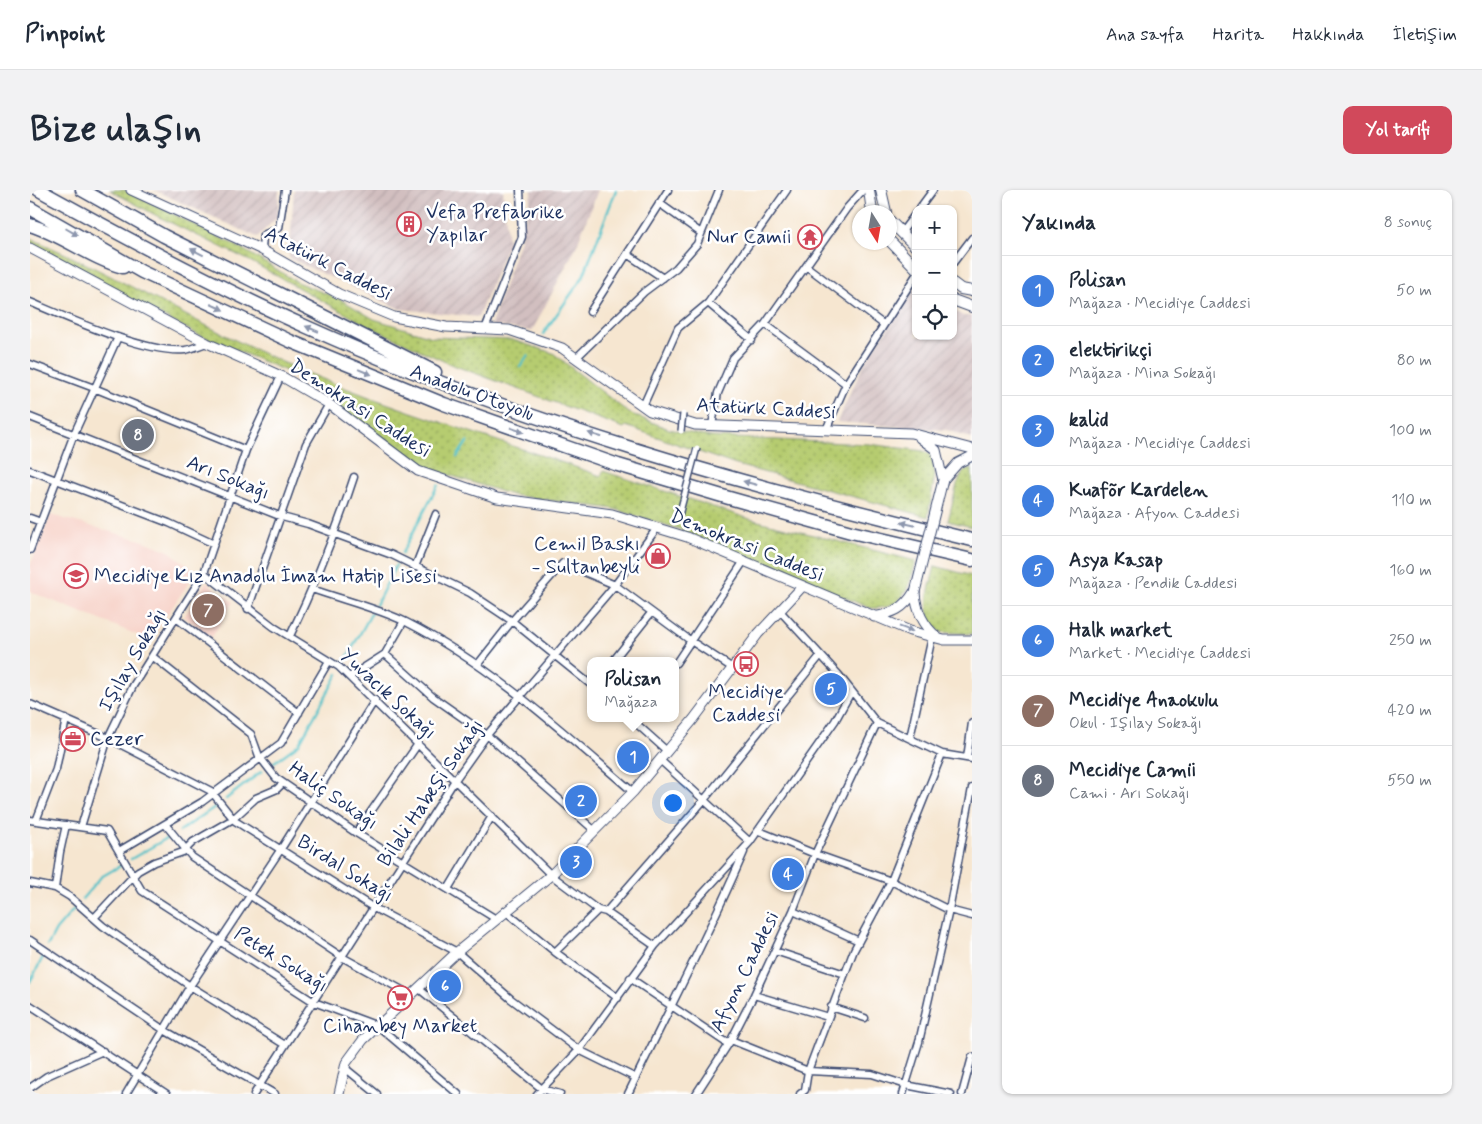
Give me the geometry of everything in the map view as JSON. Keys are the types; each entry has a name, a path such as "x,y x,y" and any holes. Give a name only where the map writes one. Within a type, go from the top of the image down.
{"highway":[{"name":"Anadolu Otoyolu","path":"39,190 215,284 309,328 474,394 729,477 855,512 972,540"},
{"path":"82,190 164,236 408,357 474,394"},
{"name":"Anadolu Otoyolu","path":"30,208 142,272 290,341 426,397 618,465 787,515 972,560"},
{"path":"30,225 42,229 105,262 142,272"}],"main road":[{"path":"869,190 871,205"},
{"path":"881,190 884,205"},
{"path":"897,228 912,243"},
{"path":"897,248 912,264"},
{"path":"957,286 961,289 972,291"},
{"path":"957,301 972,307"}],"street":[{"name":"Atatürk Caddesi","path":"131,190 262,250 339,294 394,317 446,327 510,330 562,348 650,411 695,425 912,432 972,449"},
{"path":"262,250 263,236 279,228 285,190"},
{"path":"485,329 522,237 520,190"},
{"path":"590,312 668,190"},
{"path":"576,358 644,292 676,268 697,244 719,190"},
{"path":"643,406 678,328 708,303 787,190"},
{"path":"712,426 718,393 733,358 765,324 847,208 864,190"},
{"path":"922,205 933,190"},
{"path":"659,203 702,233"},
{"path":"901,233 912,218"},
{"path":"957,258 972,238"},
{"name":"Demokrasi Caddesi","path":"30,248 208,344 281,376 328,404 418,471 498,498 612,514 687,536 802,587 910,631 936,638 972,640"},
{"path":"627,254 663,278"},
{"path":"806,266 883,324"},
{"path":"826,430 846,384 912,281"},
{"path":"30,302 118,337 154,347 185,350 208,344"},
{"path":"708,303 752,340"},
{"path":"765,324 846,384"},
{"path":"30,550 58,481 74,434 118,337"},
{"path":"30,364 246,450"},
{"name":"Işılay Sokağı","path":"81,827 108,738 133,686 204,574 246,450 281,376"},
{"path":"248,609 282,517 306,444 328,404"},
{"path":"681,431 683,414"},
{"name":"Arı Sokağı","path":"30,417 282,517 335,534 415,567 470,593 556,654 587,681"},
{"path":"910,738 936,638 922,619 916,605 915,592 943,480 936,450 912,432"},
{"path":"678,519 697,448"},
{"path":"943,480 958,463 972,456"},
{"path":"30,470 169,523 214,544"},
{"path":"290,636 335,534 354,477"},
{"path":"415,567 436,514"},
{"path":"30,518 42,522"},
{"name":"Bilali Habeşi Sokağı","path":"254,1094 455,780 487,735 615,585 657,528"},
{"path":"679,659 744,561"},
{"path":"478,664 512,621 563,563 615,585 651,613 731,667"},
{"name":"Yuvacık Sokağı","path":"204,574 248,609 329,661 349,677 375,700 552,875 598,910 606,912 654,946"},
{"path":"339,1094 345,1068 354,1052 378,1026 457,952 505,911 552,875 633,792 693,720 731,667 802,587"},
{"path":"312,589 404,621 478,664 521,696 633,792"},
{"path":"874,617 891,614 900,609 915,592"},
{"path":"780,611 839,675 877,723 942,754 969,758 972,722"},
{"path":"616,657 651,613"},
{"path":"176,618 299,712"},
{"path":"349,677 385,654 404,621"},
{"path":"385,654 434,697 487,735 595,831"},
{"name":"Haliç Sokağı","path":"152,656 252,734 261,758 283,784 356,834 496,919"},
{"path":"606,912 704,800 820,656"},
{"path":"119,852 213,793 281,743 329,661"},
{"path":"540,1092 579,1050 654,946 759,831 835,721 851,692"},
{"path":"126,1094 190,986 222,942 375,700"},
{"name":"Birdal Sokağı","path":"30,704 108,738 213,793 233,819 374,908 457,952 511,999 579,1050 636,1078"},
{"path":"66,719 56,769 33,820 81,827"},
{"path":"637,722 667,751"},
{"name":"Afyon Caddesi","path":"696,1094 731,1040 754,996 793,911 815,854 877,723"},
{"path":"356,834 418,744"},
{"path":"800,1094 804,1090 808,1071 844,974 891,881 942,754"},
{"path":"660,760 748,844"},
{"path":"94,918 133,875 154,862 186,850 193,842 233,819 256,798 277,789 283,784"},
{"path":"902,1094 919,1042 949,910 972,788"},
{"path":"448,889 492,816"},
{"path":"165,824 192,857 252,895 342,957 415,991 540,1092 560,1094"},
{"path":"55,888 66,825"},
{"name":"Petek Sokağı","path":"81,827 107,831 142,890 314,1002 378,1026 458,1094"},
{"path":"759,831 815,854 891,881 949,910 972,916"},
{"path":"628,1094 671,1004 712,926 748,844"},
{"path":"30,883 55,888 70,897 94,918 190,986 285,1044"},
{"path":"555,952 598,910"},
{"path":"505,911 555,952 618,998"},
{"path":"793,911 859,941"},
{"path":"30,940 164,1030 275,1094"},
{"path":"775,950 844,974"},
{"path":"630,978 725,1042 731,1040 808,1071 872,1074 906,1085 951,1094"},
{"path":"754,996 828,1017"},
{"path":"30,1005 167,1094"},
{"path":"831,1007 865,1018"},
{"path":"30,1088 46,1076 103,1051"},
{"path":"962,1094 972,1057"},
{"path":"345,1068 376,1094"}],"shaded area":[{"path":"154,190 279,190 278,216 257,237"},
{"path":"294,190 503,190 508,243 478,317 400,309 289,258"},
{"path":"532,190 598,190 576,247 532,331 491,325 521,237"},
{"path":"912,293 912,340 957,340 957,312 963,316 972,316 972,439 947,430 837,422 863,366"},
{"path":"51,515 144,541 169,551 196,572 150,640 31,592 30,566"},
{"path":"206,582 233,602 212,637 184,617"}],"green space":[{"path":"110,190 125,190 239,247 299,283 340,299 374,319 432,337 513,340 553,353 629,413 669,429 711,437 869,444 924,451 931,455 935,474 928,517 733,464 626,426 624,428 450,364 368,326 248,260 159,217"},
{"path":"30,238 97,269 264,354 335,384 411,412 601,476 603,471 750,519 916,561 907,589 898,601 891,605 882,608 870,608 679,529 614,509 512,495 421,466 353,418 321,390 286,371 195,333 30,247"},
{"path":"972,469 972,527 948,521 957,484 963,472"},
{"path":"935,566 972,576 972,634 940,632 930,617 927,601"}],"waterway":[{"path":"543,334 583,277 616,190"},
{"path":"520,367 528,355"},
{"path":"457,457 467,442"},
{"path":"402,553 438,485"},
{"path":"376,605 396,565"},
{"path":"344,663 371,614"},
{"path":"273,763 299,744 338,674"},
{"path":"226,799 262,771"},
{"path":"180,831 215,807"},
{"path":"131,859 169,837"},
{"path":"82,899 101,877 120,866"},
{"path":"48,945 56,930 74,909"},
{"path":"30,982 43,957"}],"place":[{"name":"Vefa Prefabrike Yapılar","path":"409,224"},
{"name":"Nur Camii","path":"810,237"},
{"name":"Mecidiye Camii","path":"138,435"},
{"name":"Cemil Baskı - Sultanbeyli","path":"658,556"},
{"name":"Mecidiye Kız Anadolu İmam Hatip Lisesi","path":"76,576"},
{"name":"Mecidiye Anaokulu","path":"208,610"},
{"name":"Mecidiye Caddesi","path":"746,664"},
{"name":"Asya Kasap","path":"831,689"},
{"name":"Cezer","path":"73,739"},
{"name":"Polisan","path":"633,757"},
{"name":"elektirikçi","path":"581,801"},
{"name":"kalid","path":"576,862"},
{"name":"Kuafõr Kardelen","path":"788,874"},
{"name":"Halk market","path":"445,986"},
{"name":"Cihanbey Market","path":"400,998"}]}
